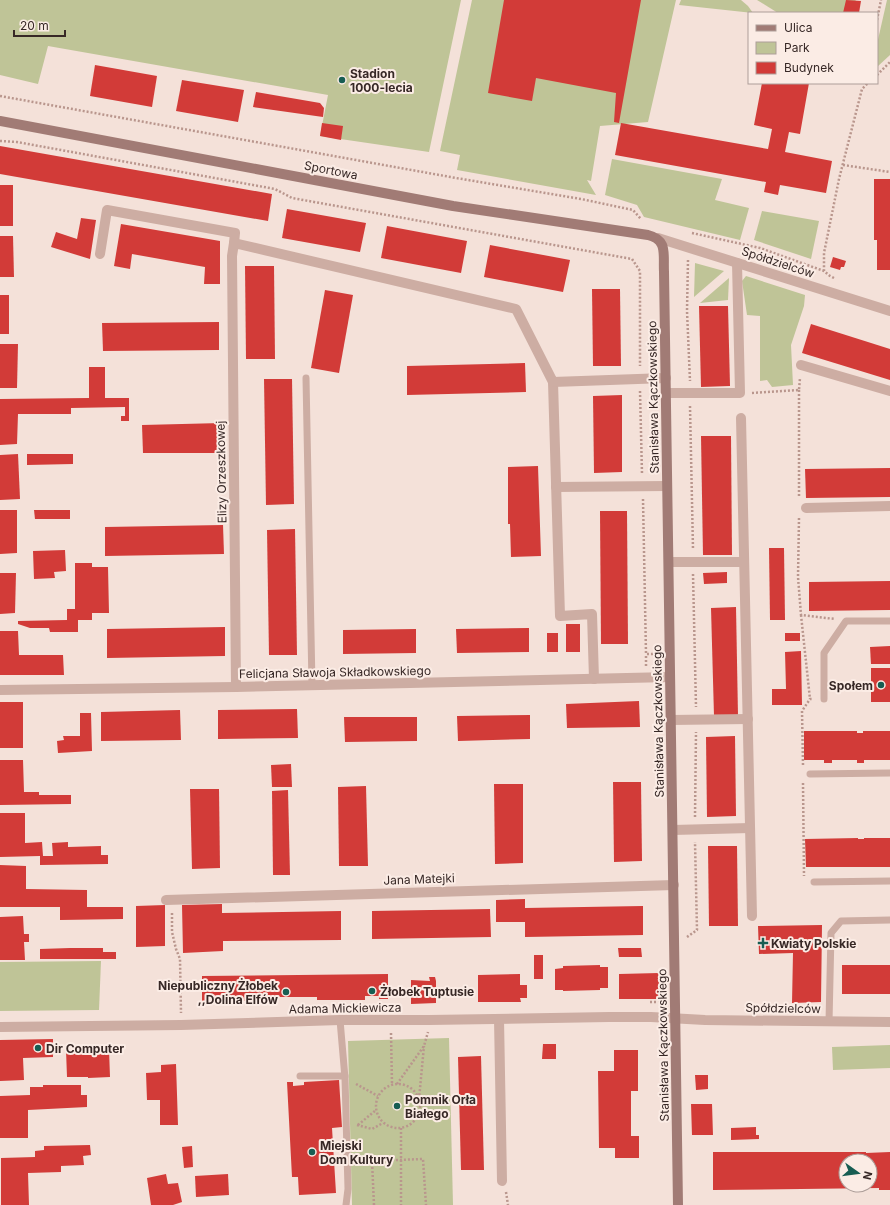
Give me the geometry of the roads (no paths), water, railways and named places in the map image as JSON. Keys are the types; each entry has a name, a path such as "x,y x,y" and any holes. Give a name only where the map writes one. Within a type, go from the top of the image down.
{"street":[{"name":"Sportowa","path":"0,121 453,206 633,232 658,238"},
{"path":"100,254 107,210 235,233 234,243 516,309 553,382 560,616 592,614 594,679"},
{"name":"Spółdzielców","path":"658,238 890,311"},
{"name":"Stanisława Kączkowskiego","path":"658,238 662,243 663,250 666,378 678,1205"},
{"name":"Elizy Orzeszkowej","path":"234,243 232,256 236,687"},
{"path":"666,393 740,393 737,263"},
{"path":"801,365 890,391"},
{"path":"553,382 666,378"},
{"path":"741,418 752,916"},
{"path":"556,487 667,486"},
{"path":"803,508 890,506"},
{"path":"669,562 744,562"},
{"name":"Felicjana Sławoja Składkowskiego","path":"0,690 236,687 670,677"},
{"path":"671,720 748,719"},
{"path":"673,830 750,828"},
{"name":"Jana Matejki","path":"169,899 674,885"},
{"name":"Adama Mickiewicza","path":"0,1027 181,1025 340,1020 609,1017 675,1018"},
{"name":"Spółdzielców","path":"675,1018 705,1020 890,1022"},
{"path":"499,1019 502,1182"}],"lane":[{"path":"306,378 312,685"},
{"path":"824,699 824,653 846,621 890,621"},
{"path":"806,774 890,773"},
{"path":"814,882 890,881"},
{"path":"830,1022 831,934 841,921 890,920"},
{"path":"340,1020 345,1077 348,1188 346,1205"},
{"path":"300,1076 345,1077"}],"place":[{"name":"Stadion 1000-lecia","path":"342,80"},
{"name":"Społem","path":"881,685"},
{"name":"Kwiaty Polskie","path":"763,943"},
{"name":"Żłobek Tuptusie","path":"372,991"},
{"name":"Niepubliczny Żłobek ,,Dolina Elfów","path":"286,992"},
{"name":"Dir Computer","path":"38,1048"},
{"name":"Pomnik Orła Białego","path":"397,1106"},
{"name":"Miejski Dom Kultury","path":"312,1152"}]}
